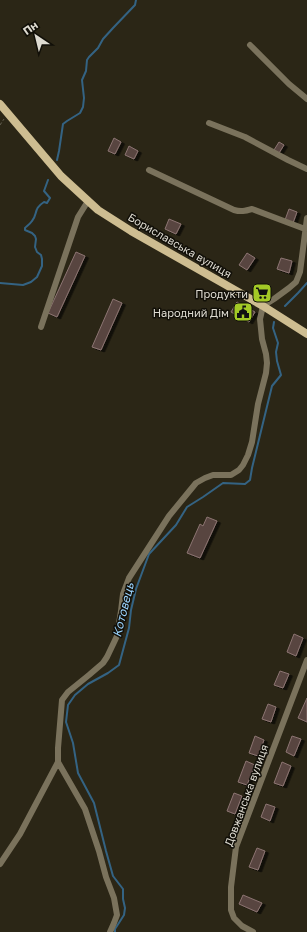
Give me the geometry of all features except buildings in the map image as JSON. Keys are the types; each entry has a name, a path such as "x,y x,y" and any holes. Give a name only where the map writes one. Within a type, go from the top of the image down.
{"main road":[{"name":"Бориславська вулиця","path":"0,104 61,176 98,210 131,231 262,306 307,334"}],"street":[{"path":"250,45 289,84 307,99"},
{"path":"209,122 245,136 307,169"},
{"path":"150,170 234,210 244,211 252,209 305,229"},
{"path":"41,327 78,217 88,201"},
{"path":"0,864 20,834 58,762 62,700 68,692 103,663 117,636 123,594 129,578 135,568 169,516 196,483 213,476 231,475 239,470 248,455 252,442 258,404 267,364 260,319 262,306 274,299 296,282 300,272 307,218"},
{"name":"Довжанська вулиця","path":"253,932 242,926 234,918 231,910 231,887 236,847 307,660"},
{"path":"58,762 85,809 114,898 117,915 110,932"}],"waterway":[{"path":"57,160 63,124 80,113 83,107 84,98 82,80 86,71 87,60 98,48 103,39 135,5 136,0"},
{"path":"0,283 23,285 31,282 37,277 42,266 42,259 35,247 35,236 25,230 25,228 34,218 38,207 44,202 47,203 50,198 44,191 48,180"},
{"name":"Котовець","path":"285,306 307,283"},
{"name":"Котовець","path":"115,932 115,929 124,915 125,908 123,889 113,876 94,803 78,773 73,743 66,722 68,705 75,695 88,684 119,665 129,628 131,610 136,589 149,554 176,525 187,507 223,483 245,484 250,480 272,386 281,375 277,361 276,352 278,343 273,328 274,322"}],"place":[{"name":"Продукти","path":"262,293"},
{"name":"Народний Дім","path":"243,312"}]}
